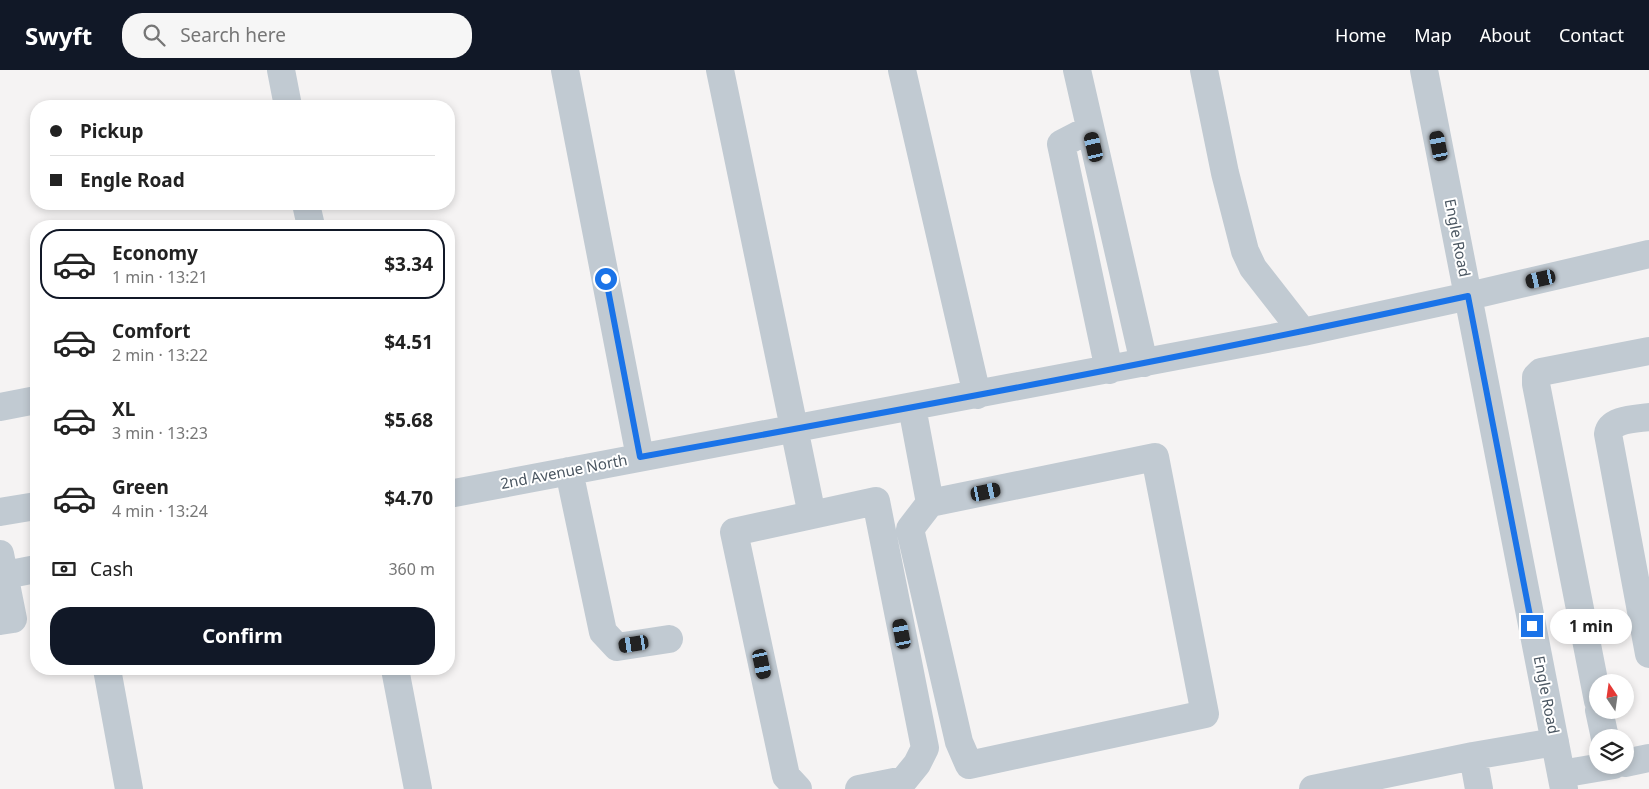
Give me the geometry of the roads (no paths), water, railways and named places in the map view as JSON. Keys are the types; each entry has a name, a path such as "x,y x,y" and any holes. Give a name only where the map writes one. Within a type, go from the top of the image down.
{"street":[{"path":"281,70 287,100"},
{"path":"565,70 640,457"},
{"path":"720,70 812,515"},
{"path":"902,70 978,395"},
{"path":"1077,70 1144,363"},
{"path":"1204,70 1225,173 1245,251 1253,268 1303,332"},
{"name":"Engle Road","path":"1424,70 1563,782"},
{"path":"1090,128 1061,144 1108,370"},
{"name":"2nd Avenue North","path":"455,493 1303,332 1649,254"},
{"path":"1593,674 1536,377 1541,372 1649,351"},
{"path":"0,407 30,401"},
{"path":"912,407 930,503 910,529 959,742 969,765 1205,714 1155,457 930,503"},
{"path":"1649,416 1612,425 1608,434 1649,654"},
{"path":"569,471 602,632 617,647 669,639"},
{"path":"798,789 786,776 734,532 876,501 925,748 917,764 904,780 860,789"},
{"path":"0,512 30,507"},
{"path":"0,621 13,619 1,568 30,569"},
{"path":"108,675 129,789"},
{"path":"396,675 418,789"},
{"path":"1313,789 1473,756 1555,742"},
{"path":"1473,756 1479,789"},
{"path":"1634,763 1649,758"},
{"path":"1563,782 1598,774"}]}
